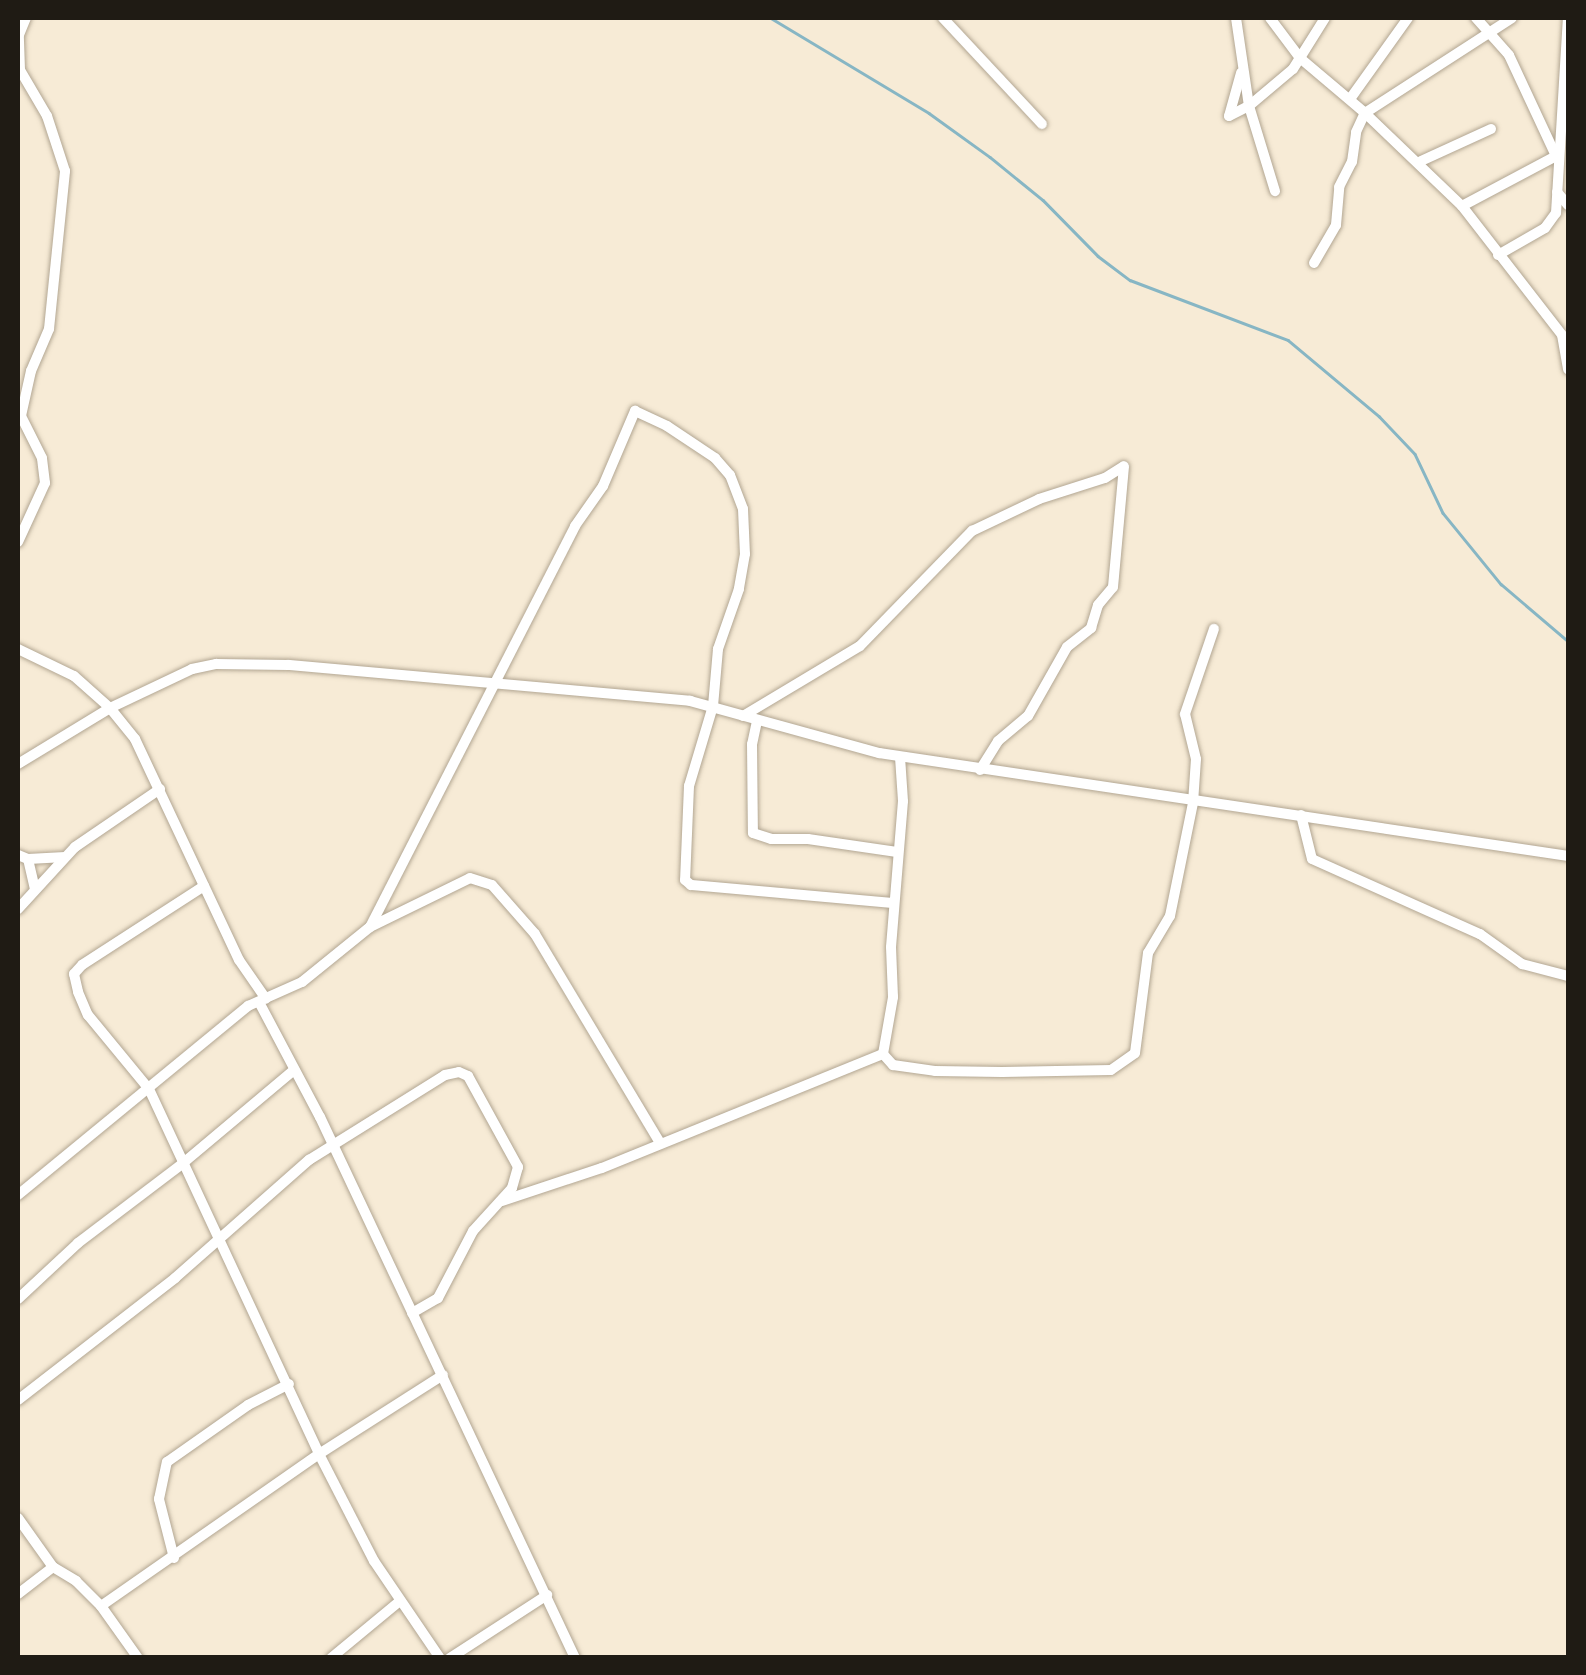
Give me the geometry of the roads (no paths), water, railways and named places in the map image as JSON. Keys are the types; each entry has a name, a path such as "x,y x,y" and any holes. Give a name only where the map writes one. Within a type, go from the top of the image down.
{"street":[{"path":"18,542 45,483 42,458 22,416 34,358 49,328 65,171 47,116 20,70 19,36 26,18"},
{"path":"943,18 1042,124"},
{"path":"1236,18 1250,106 1275,190"},
{"path":"1270,18 1300,58 1350,98 1462,206 1565,333 1568,369"},
{"path":"1242,70 1229,116 1250,106 1300,58 1325,18"},
{"path":"1350,98 1408,18"},
{"path":"1476,18 1490,31 1524,83 1556,156 1557,192 1552,221 1498,254"},
{"path":"1314,264 1336,226 1339,186 1352,162 1356,132 1365,112 1512,18"},
{"path":"1462,206 1556,156 1564,136 1568,18"},
{"path":"1420,162 1491,130"},
{"path":"1557,192 1568,204"},
{"path":"370,927 464,750 493,684 575,526 603,486 632,414 638,411 714,458 730,475 743,509 744,554 739,589 715,664 713,706 690,786 685,880 692,884 894,902"},
{"path":"743,716 860,646 972,530 1039,499 1105,478 1124,466 1113,586 1098,604 1091,628 1067,647 1028,716 998,741 980,770"},
{"path":"883,1054 893,1065 935,1072 1096,1071 1124,1064 1138,1046 1148,953 1170,916 1193,804 1196,759 1184,714 1214,628"},
{"path":"18,649 74,676 110,708 134,739 258,1002 332,1144 575,1658"},
{"path":"18,764 110,708 192,669 216,664 434,675 713,706 900,757 1193,804 1301,815 1568,856"},
{"path":"765,702 774,724"},
{"path":"758,721 752,744 754,834 898,852"},
{"path":"883,1054 893,997 894,902 903,801 900,757"},
{"path":"18,909 65,857 160,789"},
{"path":"1301,815 1312,859 1480,934 1522,964 1568,976"},
{"path":"35,889 23,857 65,857"},
{"path":"18,1195 258,1002 314,974 370,927 470,878 492,885 535,934 660,1144"},
{"path":"204,886 74,974 88,1015 149,1089 290,1384 319,1454 400,1602 440,1658"},
{"path":"252,984 258,1002"},
{"path":"502,1201 544,1190 883,1054"},
{"path":"18,1299 78,1243 182,1164 294,1070"},
{"path":"18,1400 175,1278 332,1144 445,1076 459,1072 468,1076 518,1167 512,1188 473,1231 438,1298 412,1313"},
{"path":"101,1606 319,1454 442,1375"},
{"path":"174,1558 159,1498 167,1462 248,1405 290,1384"},
{"path":"18,1518 53,1567 76,1581 101,1606 138,1658"},
{"path":"18,1594 53,1567"},
{"path":"450,1658 547,1595"},
{"path":"334,1657 400,1602"}],"waterway":[{"path":"771,18 929,113 990,157 1043,200 1098,256 1130,280 1288,340 1379,416 1415,454 1443,513 1501,584 1568,641"}]}
